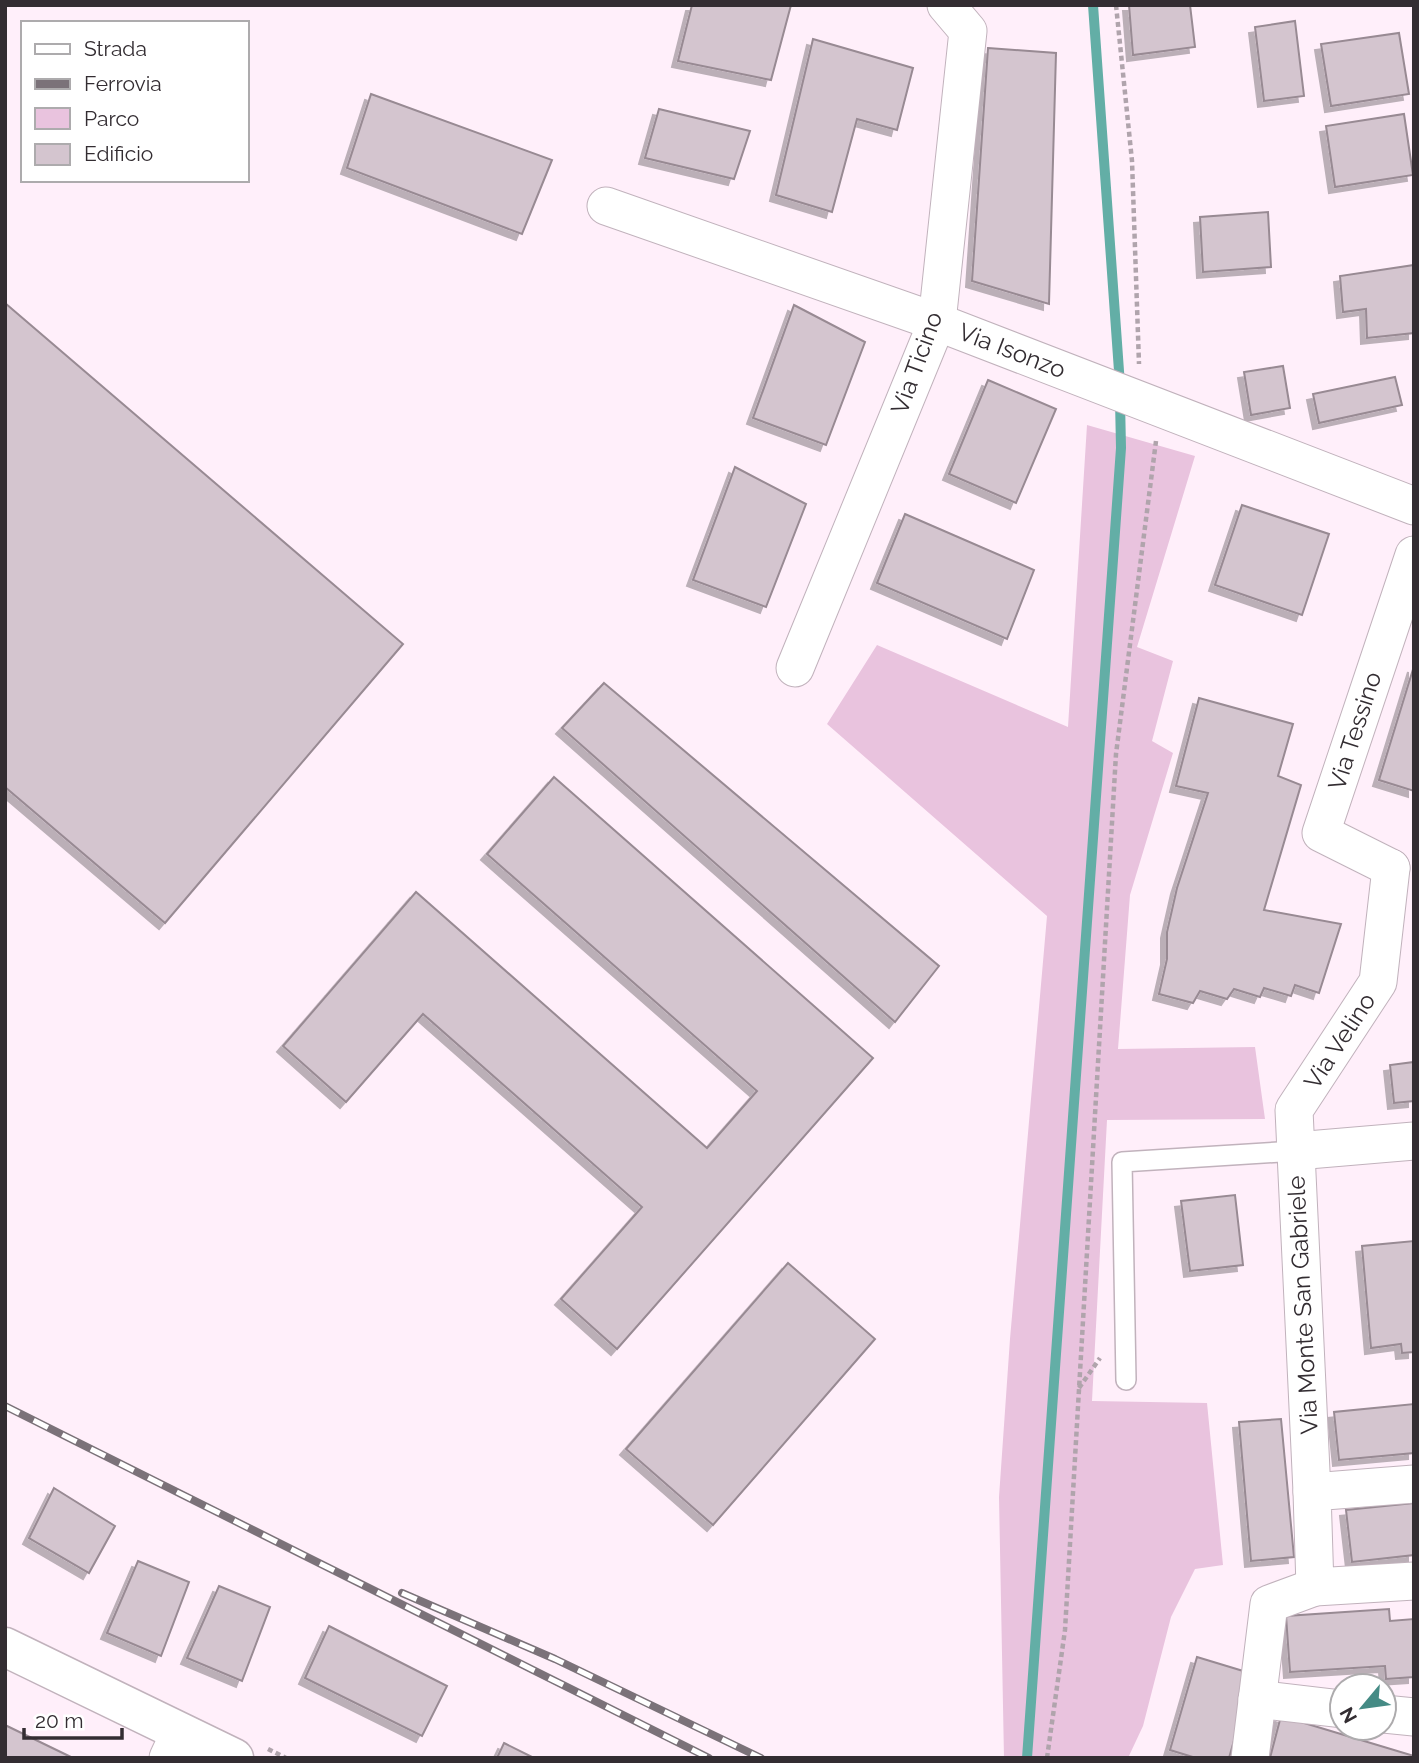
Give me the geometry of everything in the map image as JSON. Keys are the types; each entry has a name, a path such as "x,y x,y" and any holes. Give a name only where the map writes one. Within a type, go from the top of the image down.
{"main road":[{"path":"5,1647 174,1745 234,1758"}],"street":[{"name":"Via Ticino","path":"795,668 937,323 968,32 946,5"},
{"name":"Via Isonzo","path":"607,206 937,323 1414,506"},
{"name":"Via Tessino","path":"1402,867 1321,833 1414,555"},
{"name":"Via Velino","path":"1296,1151 1294,1110 1378,982 1402,867"},
{"name":"Via Monte San Gabriele","path":"1315,1587 1296,1151 1414,1141"},
{"path":"1312,1492 1414,1484"},
{"path":"1250,1758 1269,1604 1315,1587 1414,1581"},
{"path":"1257,1699 1328,1707"}],"lane":[{"path":"1126,1380 1122,1162 1296,1151"}],"path":[{"path":"1046,1758 1065,1630 1116,754 1156,442 1130,397 1140,367 1132,161 1116,5"}],"green space":[{"path":"1087,425 1195,456 1137,647 1173,661 1152,741 1173,753 1130,895 1118,1049 1255,1047 1265,1119 1107,1120 1092,1401 1207,1403 1223,1565 1195,1569 1171,1617 1143,1726 1128,1758 1004,1758 999,1497 1047,916 827,724 877,645 1068,727"}],"building":[{"path":"692,5 791,5 771,80 678,61"},
{"path":"1129,5 1190,5 1195,47 1133,55"},
{"path":"1295,21 1304,96 1264,101 1255,27"},
{"path":"1399,33 1409,94 1331,106 1321,44"},
{"path":"813,39 913,68 897,130 857,119 832,212 776,195"},
{"path":"988,48 1056,53 1049,304 972,281"},
{"path":"371,94 552,160 522,234 347,168"},
{"path":"659,109 750,131 734,179 645,158"},
{"path":"1404,114 1413,175 1335,187 1326,126"},
{"path":"1268,212 1271,267 1203,272 1200,217"},
{"path":"1414,265 1414,333 1367,338 1366,309 1343,312 1340,276"},
{"path":"5,303 403,644 165,923 5,787"},
{"path":"794,305 865,342 826,445 753,418"},
{"path":"1283,366 1290,408 1251,415 1244,372"},
{"path":"1395,377 1402,405 1319,423 1313,394"},
{"path":"988,380 1056,409 1016,503 949,474"},
{"path":"735,467 806,504 766,607 693,580"},
{"path":"1242,505 1329,534 1302,615 1215,585"},
{"path":"905,514 1034,570 1007,639 877,583"},
{"path":"1414,666 1414,791 1379,780"},
{"path":"604,683 939,966 895,1022 562,728"},
{"path":"1199,698 1293,724 1278,776 1301,785 1264,910 1341,924 1319,993 1295,985 1291,996 1264,988 1260,997 1234,989 1227,999 1200,991 1193,1003 1159,994 1167,959 1167,932 1177,888 1208,793 1176,786"},
{"path":"554,777 873,1058 617,1349 561,1299 642,1207 423,1014 346,1102 283,1046 416,892 707,1148 757,1091 487,854"},
{"path":"1414,1062 1414,1101 1394,1103 1390,1065"},
{"path":"1235,1195 1243,1265 1190,1271 1181,1201"},
{"path":"1414,1241 1414,1352 1402,1353 1401,1344 1371,1348 1362,1246"},
{"path":"788,1263 875,1339 713,1525 626,1449"},
{"path":"1414,1404 1414,1453 1339,1460 1334,1412"},
{"path":"1281,1419 1294,1557 1251,1561 1239,1422"},
{"path":"54,1488 115,1526 89,1573 29,1538"},
{"path":"1414,1503 1414,1555 1352,1562 1346,1510"},
{"path":"138,1561 189,1582 161,1656 107,1633"},
{"path":"219,1586 270,1607 242,1681 187,1658"},
{"path":"1389,1609 1390,1621 1414,1619 1414,1677 1398,1678 1398,1672 1385,1672 1385,1666 1290,1672 1286,1616"},
{"path":"329,1626 447,1686 422,1736 305,1678"},
{"path":"1197,1657 1253,1674 1229,1758 1196,1758 1170,1750"},
{"path":"1281,1716 1328,1730 1328,1742 1367,1742 1414,1756 1414,1758 1270,1758"},
{"path":"5,1725 73,1758 5,1758"},
{"path":"504,1743 534,1758 497,1758"}],"waterway":[{"path":"1093,5 1120,385"},
{"path":"1027,1758 1121,448 1120,400"}],"railway":[{"path":"5,1406 709,1758"},
{"path":"402,1593 555,1659 761,1758"}]}
